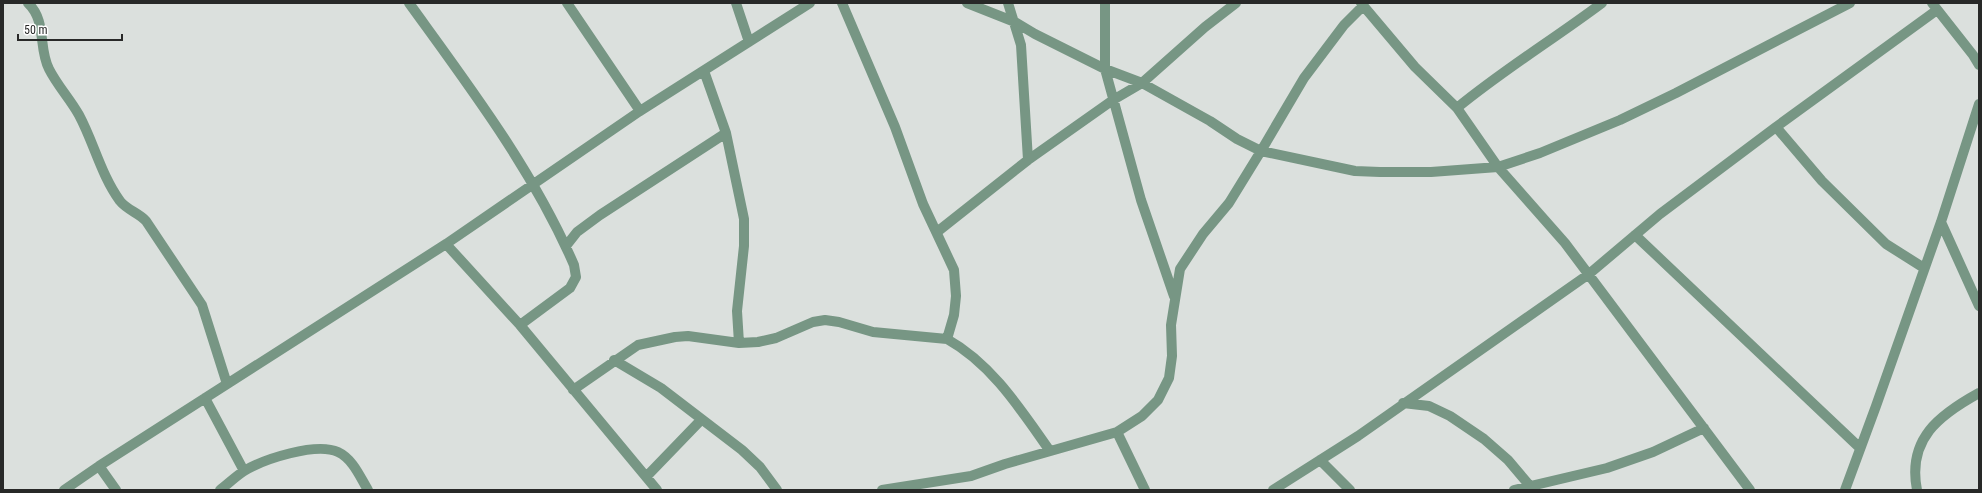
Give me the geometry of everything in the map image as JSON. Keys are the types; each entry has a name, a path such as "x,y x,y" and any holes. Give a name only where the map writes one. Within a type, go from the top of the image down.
{"street":[{"path":"28,3 37,14 48,69 79,115 107,180 121,202 142,216 146,221 202,305 228,384"},
{"path":"409,3 490,118 533,184 566,246 574,265 576,277 570,288 520,325"},
{"path":"567,3 640,111"},
{"path":"736,3 750,42"},
{"path":"64,490 99,466 446,244 640,111 810,3"},
{"path":"842,3 895,127 923,204 954,270 956,296 954,316 947,339"},
{"path":"967,3 1014,22 1034,34 1105,69 1142,83 1210,121 1237,139 1261,151 1355,171 1431,172 1498,167 1540,153 1620,120 1850,3"},
{"path":"1008,3 1021,45 1028,160"},
{"path":"1105,3 1105,69 1141,200 1174,296"},
{"path":"937,232 1028,160 1113,100 1142,83 1205,26 1236,3"},
{"path":"1457,108 1493,79 1560,35 1602,3"},
{"path":"882,490 971,476 1116,432 1142,416 1158,400 1169,378 1172,356 1170,325 1180,269 1203,234 1229,202 1304,78 1344,25 1362,4 1415,67 1457,108 1498,167 1565,243 1750,490"},
{"path":"1273,490 1358,436 1589,274 1635,235 1934,7 1973,55 1979,65"},
{"path":"704,71 726,133 744,219 744,246 737,310 739,343"},
{"path":"1845,490 1941,222 1979,104"},
{"path":"1776,127 1822,181 1886,244 1924,268"},
{"path":"566,246 577,232 600,214 726,133"},
{"path":"1941,222 1979,306"},
{"path":"1635,235 1860,448"},
{"path":"446,244 520,325 657,490"},
{"path":"574,390 614,360 638,345 675,337 688,336 739,343 758,342 776,338 813,322 825,320 840,322 873,332 947,339 976,360 1014,398 1050,451"},
{"path":"614,360 661,388 742,450 760,467 777,490"},
{"path":"1917,490 1914,470 1925,435 1937,421 1949,411 1979,393"},
{"path":"205,398 244,471"},
{"path":"1403,403 1429,406 1450,416 1484,439 1508,460 1530,486"},
{"path":"646,477 701,420"},
{"path":"1514,490 1607,468 1653,452 1704,428"},
{"path":"1116,432 1145,490"},
{"path":"220,490 244,471 271,459 319,449 338,452 351,462 368,490"},
{"path":"1320,460 1350,490"},
{"path":"99,466 116,490"}]}
